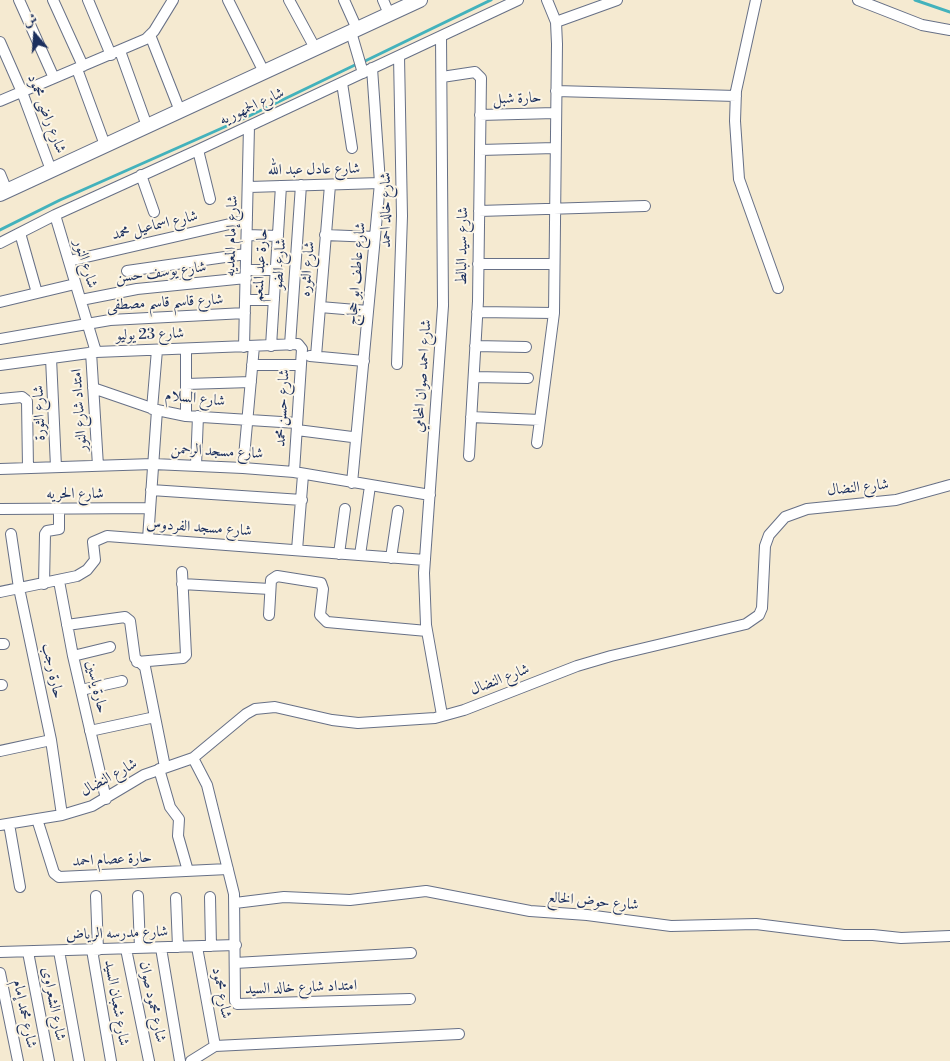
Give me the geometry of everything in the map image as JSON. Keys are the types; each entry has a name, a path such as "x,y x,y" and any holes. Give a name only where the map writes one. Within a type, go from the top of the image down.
{"main road":[{"name":"شارع الجمهوريه","path":"3,193 314,48 354,33 419,0"}],"street":[{"path":"19,0 54,78"},
{"path":"53,0 80,68 105,145"},
{"path":"88,0 115,53 147,126"},
{"path":"228,0 264,72"},
{"path":"289,0 314,48"},
{"name":"شارع عاطف ابو حجاج","path":"344,0 366,69 380,183 352,483"},
{"path":"383,0 389,14"},
{"name":"شارع الجمهوريه","path":"0,243 55,214 198,150 342,83 366,69 399,56 518,0"},
{"path":"537,443 554,313 556,22 547,0"},
{"path":"556,22 617,0"},
{"path":"756,0 736,96 739,179 778,288"},
{"path":"858,0 922,25 950,30"},
{"path":"0,101 137,44 150,35 170,2"},
{"path":"150,35 180,111"},
{"name":"شارع احمد صوان المحامي","path":"441,36 443,306 425,560 427,631 442,716"},
{"name":"شارع راضى محمود","path":"0,42 22,92 51,170"},
{"name":"شارع خالد احمد","path":"397,364 402,216 399,56"},
{"name":"شارع سيد البالط","path":"442,76 475,72 480,75 477,312 469,456"},
{"path":"342,83 352,148"},
{"path":"556,91 736,96"},
{"name":"حارة شبل","path":"480,115 555,113"},
{"name":"شارع إمام المعديه","path":"242,468 252,365 244,313 249,187 249,126"},
{"path":"480,150 555,148"},
{"path":"198,150 210,199"},
{"path":"0,174 3,193"},
{"path":"141,176 154,212"},
{"name":"شارع عادل عبد الله","path":"249,187 380,183"},
{"name":"شارع الثوره","path":"316,356 330,184"},
{"name":"شارع الضو","path":"290,345 301,185"},
{"name":"حارة عبد المنعم","path":"271,346 281,186"},
{"path":"479,211 645,206"},
{"name":"شارع النور","path":"55,214 88,324 93,352"},
{"name":"شارع اسماعيل محمد","path":"68,261 248,220"},
{"path":"20,233 37,293"},
{"path":"247,235 278,236"},
{"path":"325,235 375,237"},
{"path":"127,271 246,254"},
{"path":"478,264 554,264"},
{"name":"شارع يوسف حسن","path":"80,300 137,288 276,270"},
{"path":"0,302 76,284"},
{"path":"245,300 274,300"},
{"path":"320,307 368,311"},
{"path":"477,312 554,313"},
{"name":"شارع قاسم قاسم مصطفى","path":"0,339 134,318 244,313"},
{"name":"شارع 23 يوليو","path":"0,365 93,352 290,345 301,355"},
{"path":"475,346 526,347"},
{"path":"186,349 186,416"},
{"path":"148,539 157,350"},
{"name":"امتداد شارع النور","path":"93,352 93,388 98,466"},
{"path":"252,365 301,355 364,361"},
{"name":"شارع حسن محمد","path":"297,550 302,500 297,426 301,355"},
{"name":"شارع الثورة","path":"51,358 56,467"},
{"path":"474,377 528,378"},
{"path":"186,384 251,382"},
{"name":"شارع السلام","path":"93,388 154,410 186,416 247,419 297,426 352,437"},
{"path":"0,399 22,398 27,401 28,468"},
{"path":"196,466 198,416"},
{"path":"471,417 540,420"},
{"name":"شارع مسجد الرحمن","path":"0,469 153,464 242,468 299,474 430,495"},
{"name":"شارع النضال","path":"4,825 62,815 92,806 106,799 124,785 162,768 193,758 246,714 265,707 358,723 442,716 464,710 576,666 746,624 758,615 762,608 765,546 769,535 785,517 807,509 896,500 950,485"},
{"path":"360,555 370,486"},
{"path":"151,490 302,500"},
{"name":"شارع الحريه","path":"0,509 150,508"},
{"path":"339,554 345,508"},
{"path":"44,584 45,534 48,531 59,529 59,509"},
{"path":"391,558 398,511"},
{"name":"حارة رجب","path":"11,534 51,740 62,815"},
{"name":"شارع مسجد الفردوس","path":"0,592 77,576 87,570 95,560 93,542 102,536 425,560"},
{"path":"137,662 183,658 186,655 182,572"},
{"path":"269,615 271,580 275,576 317,582 323,589 321,617 327,622 427,631"},
{"name":"حارة ياسين","path":"59,581 73,656 106,799"},
{"path":"182,584 270,589"},
{"path":"67,625 127,618 131,623 137,662 145,667 170,807 179,819 178,836 188,871"},
{"path":"73,656 110,647"},
{"path":"81,690 122,681"},
{"path":"90,731 155,717"},
{"path":"0,751 51,740"},
{"name":"امتداد شارع خالد السيد","path":"193,758 207,785 235,903 235,1001 239,1005 410,999"},
{"name":"حارة عصام احمد","path":"37,819 54,873 59,877 228,869"},
{"path":"4,825 20,887"},
{"name":"شارع حوض الخالع","path":"235,903 284,897 350,900 426,892 530,911 587,915 671,926 740,924 844,935 873,935 901,938 950,936"},
{"name":"شارع شعبان السيد","path":"96,896 95,950 111,1061"},
{"path":"138,896 140,948"},
{"path":"210,897 210,946"},
{"path":"176,898 178,947"},
{"name":"شارع مدرسه الرياض","path":"0,952 236,945"},
{"name":"شارع محمود","path":"197,947 215,1046"},
{"path":"161,948 180,1061"},
{"name":"شارع محمود صوان","path":"126,949 149,1061"},
{"path":"59,951 79,1061"},
{"name":"شارع الشعراوى","path":"28,952 49,1061"},
{"path":"235,963 411,953"},
{"name":"شارع محمد إمام","path":"0,973 18,1061"},
{"path":"191,1061 215,1046 459,1034"}],"waterway":[{"path":"363,62 491,0"},
{"path":"915,0 950,12"},
{"path":"0,230 60,200 247,117 357,64"}]}
